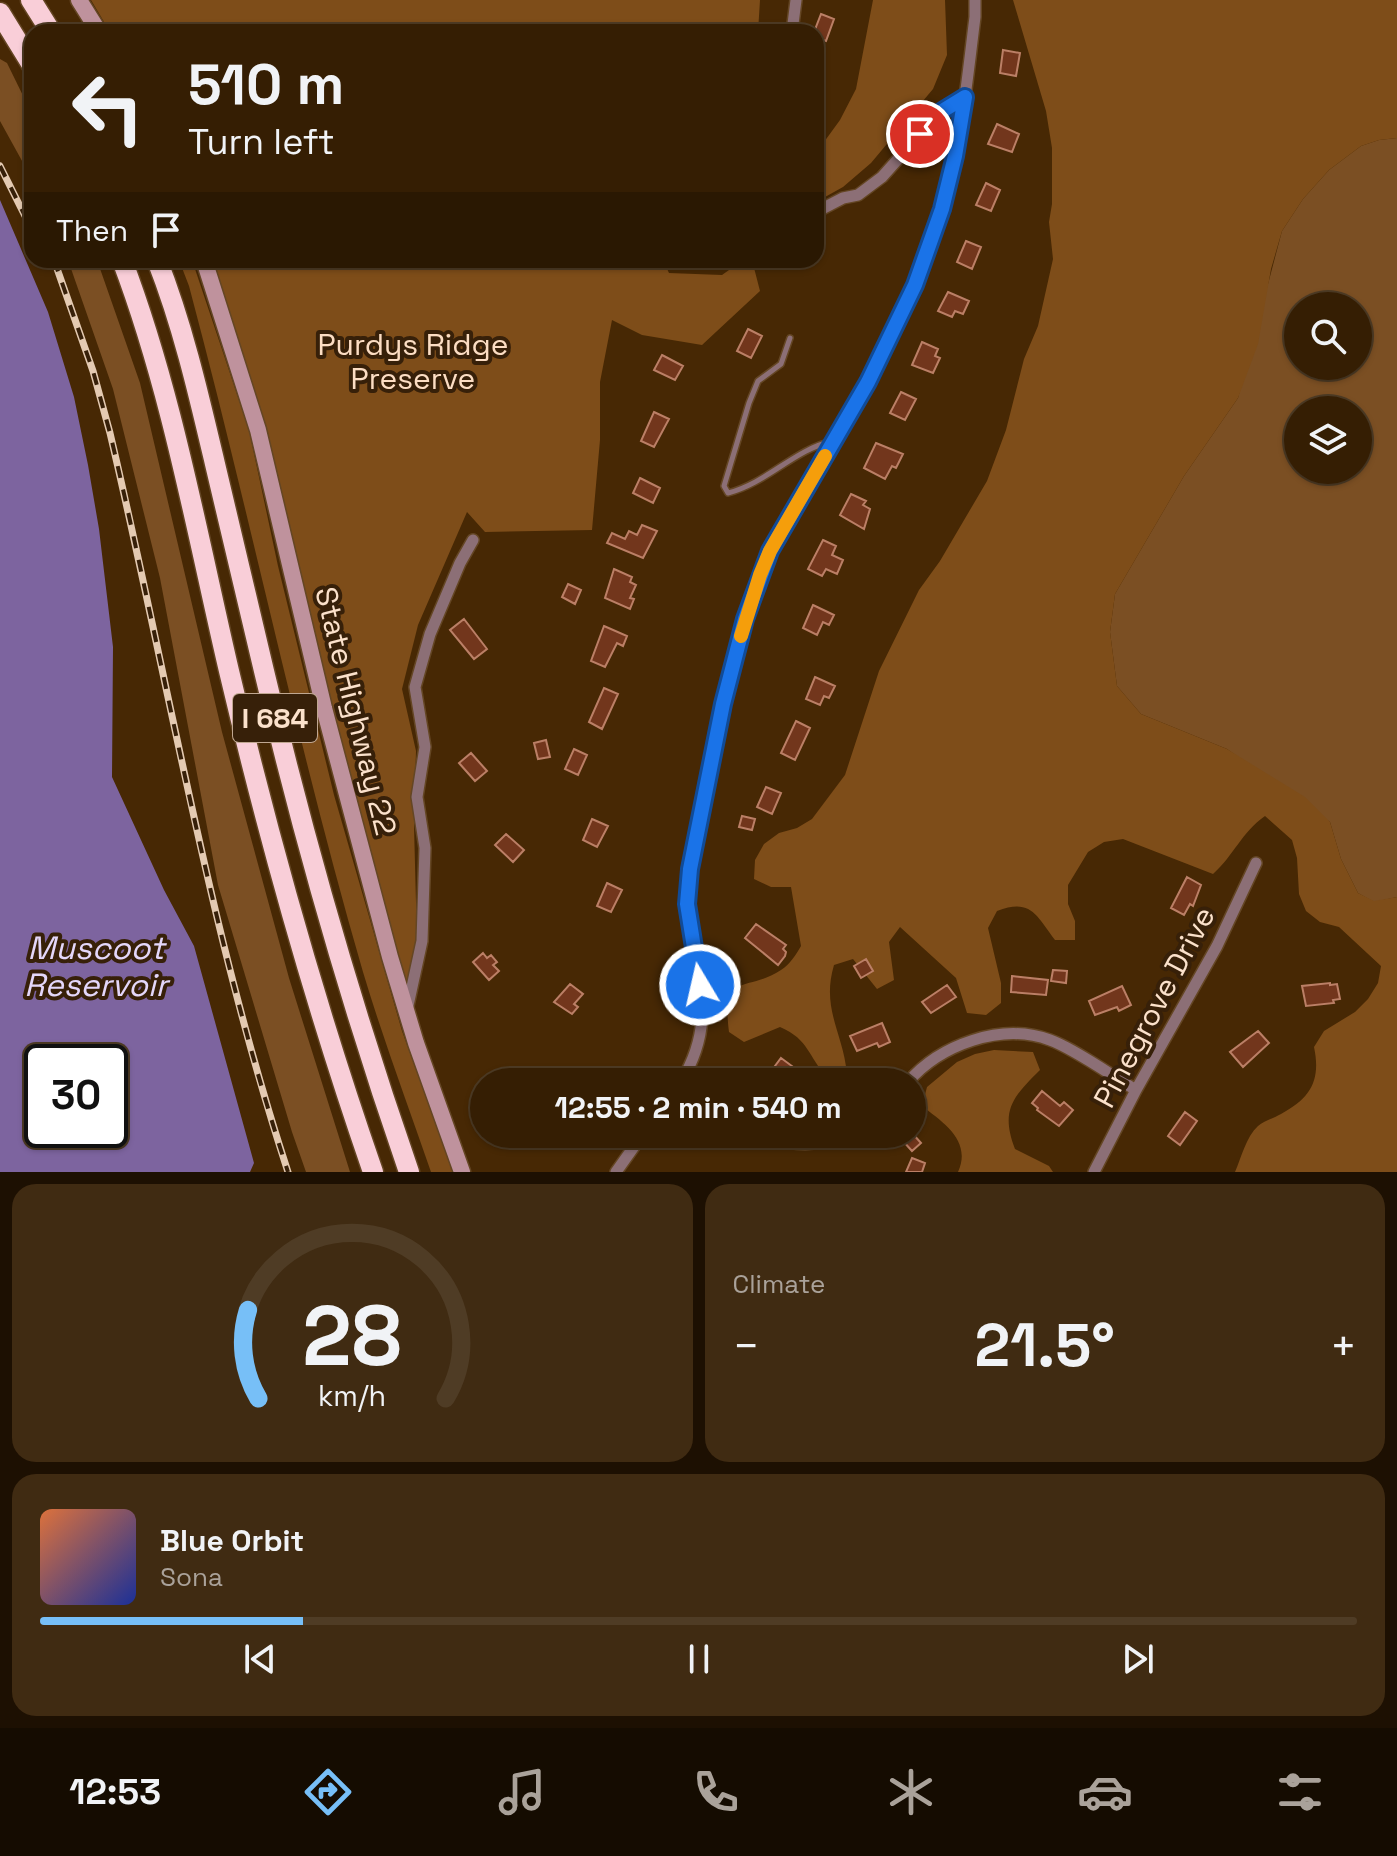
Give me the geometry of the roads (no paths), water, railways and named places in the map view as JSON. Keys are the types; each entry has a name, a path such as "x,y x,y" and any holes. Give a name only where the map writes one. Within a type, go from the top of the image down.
{"highway":[{"path":"31,0 46,24"},
{"path":"0,13 24,52"},
{"name":"I 684","path":"125,268 152,348 169,413 281,875 331,1048 373,1172"},
{"name":"I 684","path":"160,268 201,405 313,865 364,1038 409,1172"}],"main road":[{"path":"79,0 94,24"},
{"name":"State Highway 22","path":"207,268 258,430 340,768 406,1010 462,1172"}],"street":[{"path":"793,24 796,0"},
{"path":"688,1068 700,1039 704,1012 687,904 690,869 723,704 760,575 770,551 868,382 915,285 942,209 955,156 965,97 975,0"},
{"path":"824,208 843,198 858,195 882,177 939,113 965,97"},
{"path":"406,1010 422,941 425,848 417,797 425,747 415,687 430,634 473,540"},
{"name":"Pinegrove Drive","path":"1094,1172 1217,946 1256,863"},
{"path":"924,1068 939,1054 1000,1034 1020,1034 1050,1040 1136,1090"},
{"path":"616,1172 633,1148"}],"lane":[{"path":"790,338 781,364 758,381 724,486 728,493 744,489 815,445 834,441"}],"water":[{"name":"Muscoot Reservoir","path":"0,200 24,256 24,268 29,268 48,312 74,397 88,465 113,647 112,777 164,890 194,946 254,1163 250,1172 0,1172"}],"railway":[{"path":"0,166 24,214"},
{"path":"57,268 93,371 110,433 212,897 260,1081 288,1172"}],"park label":[{"name":"Purdys Ridge Preserve","path":"413,361"}]}
